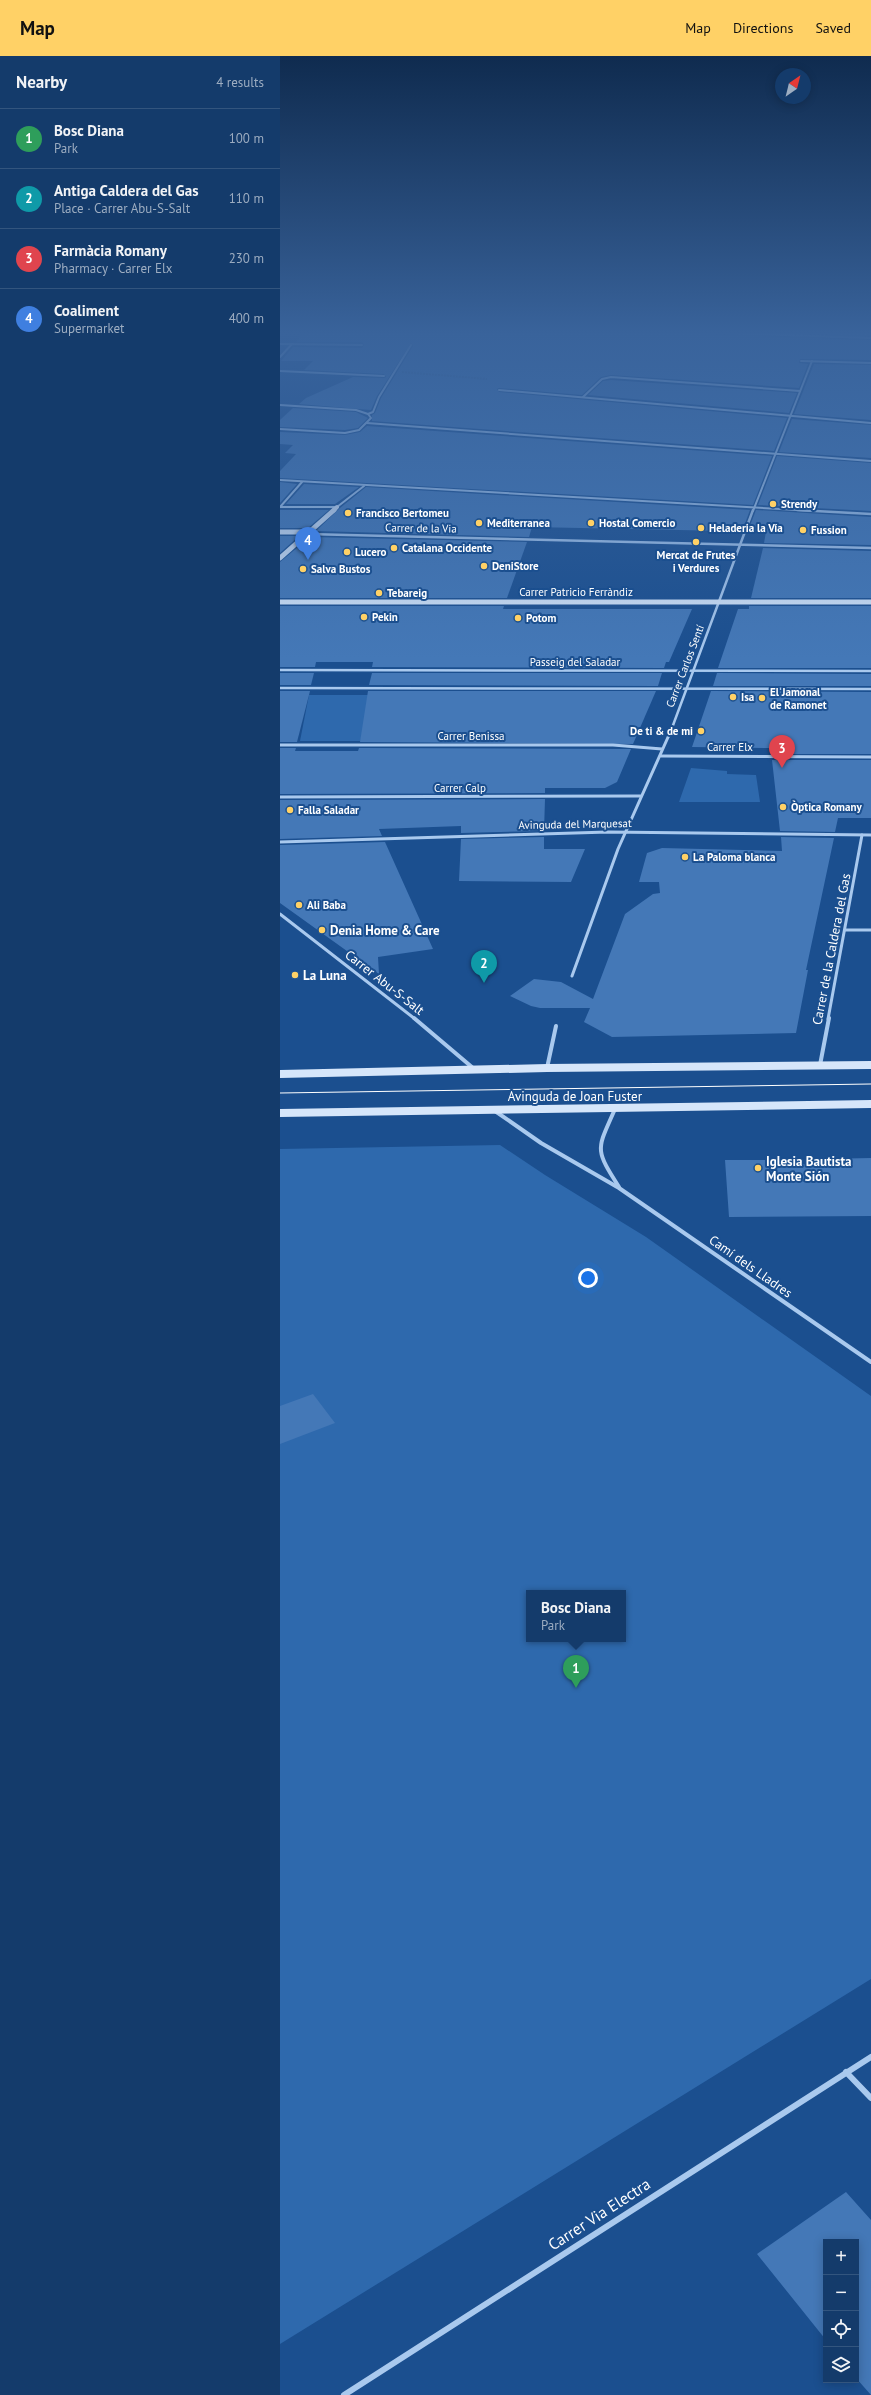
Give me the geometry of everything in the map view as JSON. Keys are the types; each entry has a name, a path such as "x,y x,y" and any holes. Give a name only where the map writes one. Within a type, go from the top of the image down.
{"main road":[{"path":"280,558 337,507"},
{"name":"Carrer de la Via","path":"280,532 308,533"},
{"name":"Carrer Patricio Ferràndiz","path":"280,602 871,602"},
{"name":"Avinguda de Joan Fuster","path":"280,1074 547,1068 871,1065"},
{"name":"Avinguda de Joan Fuster","path":"280,1113 871,1104"}],"street":[{"path":"607,441 871,461"},
{"name":"Carrer Carlos Sentí","path":"572,976 625,832 640,796 660,756 781,441"},
{"path":"280,480 871,514"},
{"path":"280,507 302,482"},
{"path":"280,507 337,507 365,485"},
{"name":"Carrer de la Via","path":"308,533 871,548"},
{"name":"Passeig del Saladar","path":"280,670 871,671"},
{"path":"280,688 871,689"},
{"name":"Carrer Benissa","path":"280,745 613,745 662,749"},
{"name":"Carrer Elx","path":"660,756 871,757"},
{"name":"Carrer Calp","path":"280,798 640,796"},
{"name":"Avinguda del Marquesat","path":"280,842 452,835 625,832 871,835"},
{"name":"Carrer de la Caldera del Gas","path":"820,1066 862,835"},
{"name":"Carrer Abu-S-Salt","path":"280,914 427,1028 475,1070"},
{"path":"845,930 871,930"},
{"path":"547,1068 556,1026"},
{"name":"Camí dels Lladres","path":"492,1109 541,1142 619,1188 871,1362"},
{"name":"Camí dels Lladres","path":"615,1109 599,1145 603,1162 619,1188"},
{"name":"Carrer Via Electra","path":"344,2395 871,2057"},
{"path":"846,2072 871,2098"}],"shaded area":[{"path":"309,695 368,695 376,741 300,741"},
{"path":"691,768 727,771 727,774 756,775 760,802 679,802"},
{"path":"500,1145 545,1175 646,1237 871,1396 871,1979 280,2344 280,1149"}],"building":[{"path":"280,441 572,441 772,456 753,505 280,478 280,471 296,454 285,453 293,445 280,444"},
{"path":"642,441 778,441 774,451"},
{"path":"783,441 871,441 871,458 779,452"},
{"path":"777,456 871,463 871,511 758,505"},
{"path":"280,482 297,484 280,503"},
{"path":"304,484 359,487 335,504 286,504"},
{"path":"366,487 750,510 743,529 730,524 727,531 532,527 529,537 316,531 340,508"},
{"path":"280,510 329,510 308,528 280,528"},
{"path":"756,510 871,517 871,545 764,543 766,532 748,531"},
{"path":"280,536 299,536 280,553"},
{"path":"310,537 527,542 507,598 280,598 280,562"},
{"path":"763,548 871,551 871,598 751,598"},
{"path":"280,606 504,606 503,609 692,609 669,662 666,662 664,668 372,667 373,662 316,662 315,667 280,667"},
{"path":"749,606 871,606 871,668 718,668 738,609 749,609"},
{"path":"280,673 314,673 311,685 280,685"},
{"path":"372,673 662,673 658,686 369,685"},
{"path":"717,673 871,674 871,686 713,686"},
{"path":"280,691 310,691 297,742 280,742"},
{"path":"368,691 656,691 633,744 360,742"},
{"path":"711,691 871,692 871,754 772,754 771,748 692,747"},
{"path":"280,748 296,748 295,751 358,751 359,748 631,749 617,782 605,788 545,788 545,793 280,794"},
{"path":"772,760 871,760 871,818 838,818 835,832 780,831"},
{"path":"545,799 544,831 461,833 461,826 379,829 382,836 280,839 280,800"},
{"path":"544,837 544,849 585,849 571,882 459,881 461,839"},
{"path":"781,837 834,838 806,970 808,970 796,1033 612,1037 584,1022 590,1008 540,1008 531,1006 510,996 534,979 561,982 593,999 625,914 653,894 660,893 659,882 639,882 647,853 662,848 782,851"},
{"path":"385,842 433,949 378,957 379,974 280,903 280,845"},
{"path":"871,1158 871,1216 729,1217 725,1160 790,1160 790,1162 823,1167 824,1159"},
{"path":"313,1394 335,1423 280,1444 280,1406"},
{"path":"846,2192 871,2220 871,2395 859,2381 859,2239 823,2239 823,2336 757,2254"}],"tram line":[{"path":"280,1093 871,1084"}],"place":[{"name":"Strendy","path":"773,504"},
{"name":"Francisco Bertomeu","path":"348,513"},
{"name":"Mediterranea","path":"479,523"},
{"name":"Hostal Comercio","path":"591,523"},
{"name":"Heladeria la Vía","path":"701,528"},
{"name":"Fussion","path":"803,530"},
{"name":"Mercat de Frutes i Verdures","path":"696,542"},
{"name":"Catalana Occidente","path":"394,548"},
{"name":"Lucero","path":"347,552"},
{"name":"Coaliment","path":"308,560"},
{"name":"DeniStore","path":"484,566"},
{"name":"Salva Bustos","path":"303,569"},
{"name":"Tebareig","path":"379,593"},
{"name":"Pekin","path":"364,617"},
{"name":"Potom","path":"518,618"},
{"name":"Isa","path":"733,697"},
{"name":"El Jamonal de Ramonet","path":"762,698"},
{"name":"De ti & de mi","path":"701,731"},
{"name":"Farmàcia Romany","path":"782,768"},
{"name":"Òptica Romany","path":"783,807"},
{"name":"Falla Saladar","path":"290,810"},
{"name":"La Paloma blanca","path":"685,857"},
{"name":"Ali Baba","path":"299,905"},
{"name":"Denia Home & Care","path":"322,930"},
{"name":"La Luna","path":"295,975"},
{"name":"Antiga Caldera del Gas","path":"484,983"},
{"name":"Iglesia Bautista Monte Sión","path":"758,1168"},
{"name":"Bosc Diana","path":"576,1688"}]}
